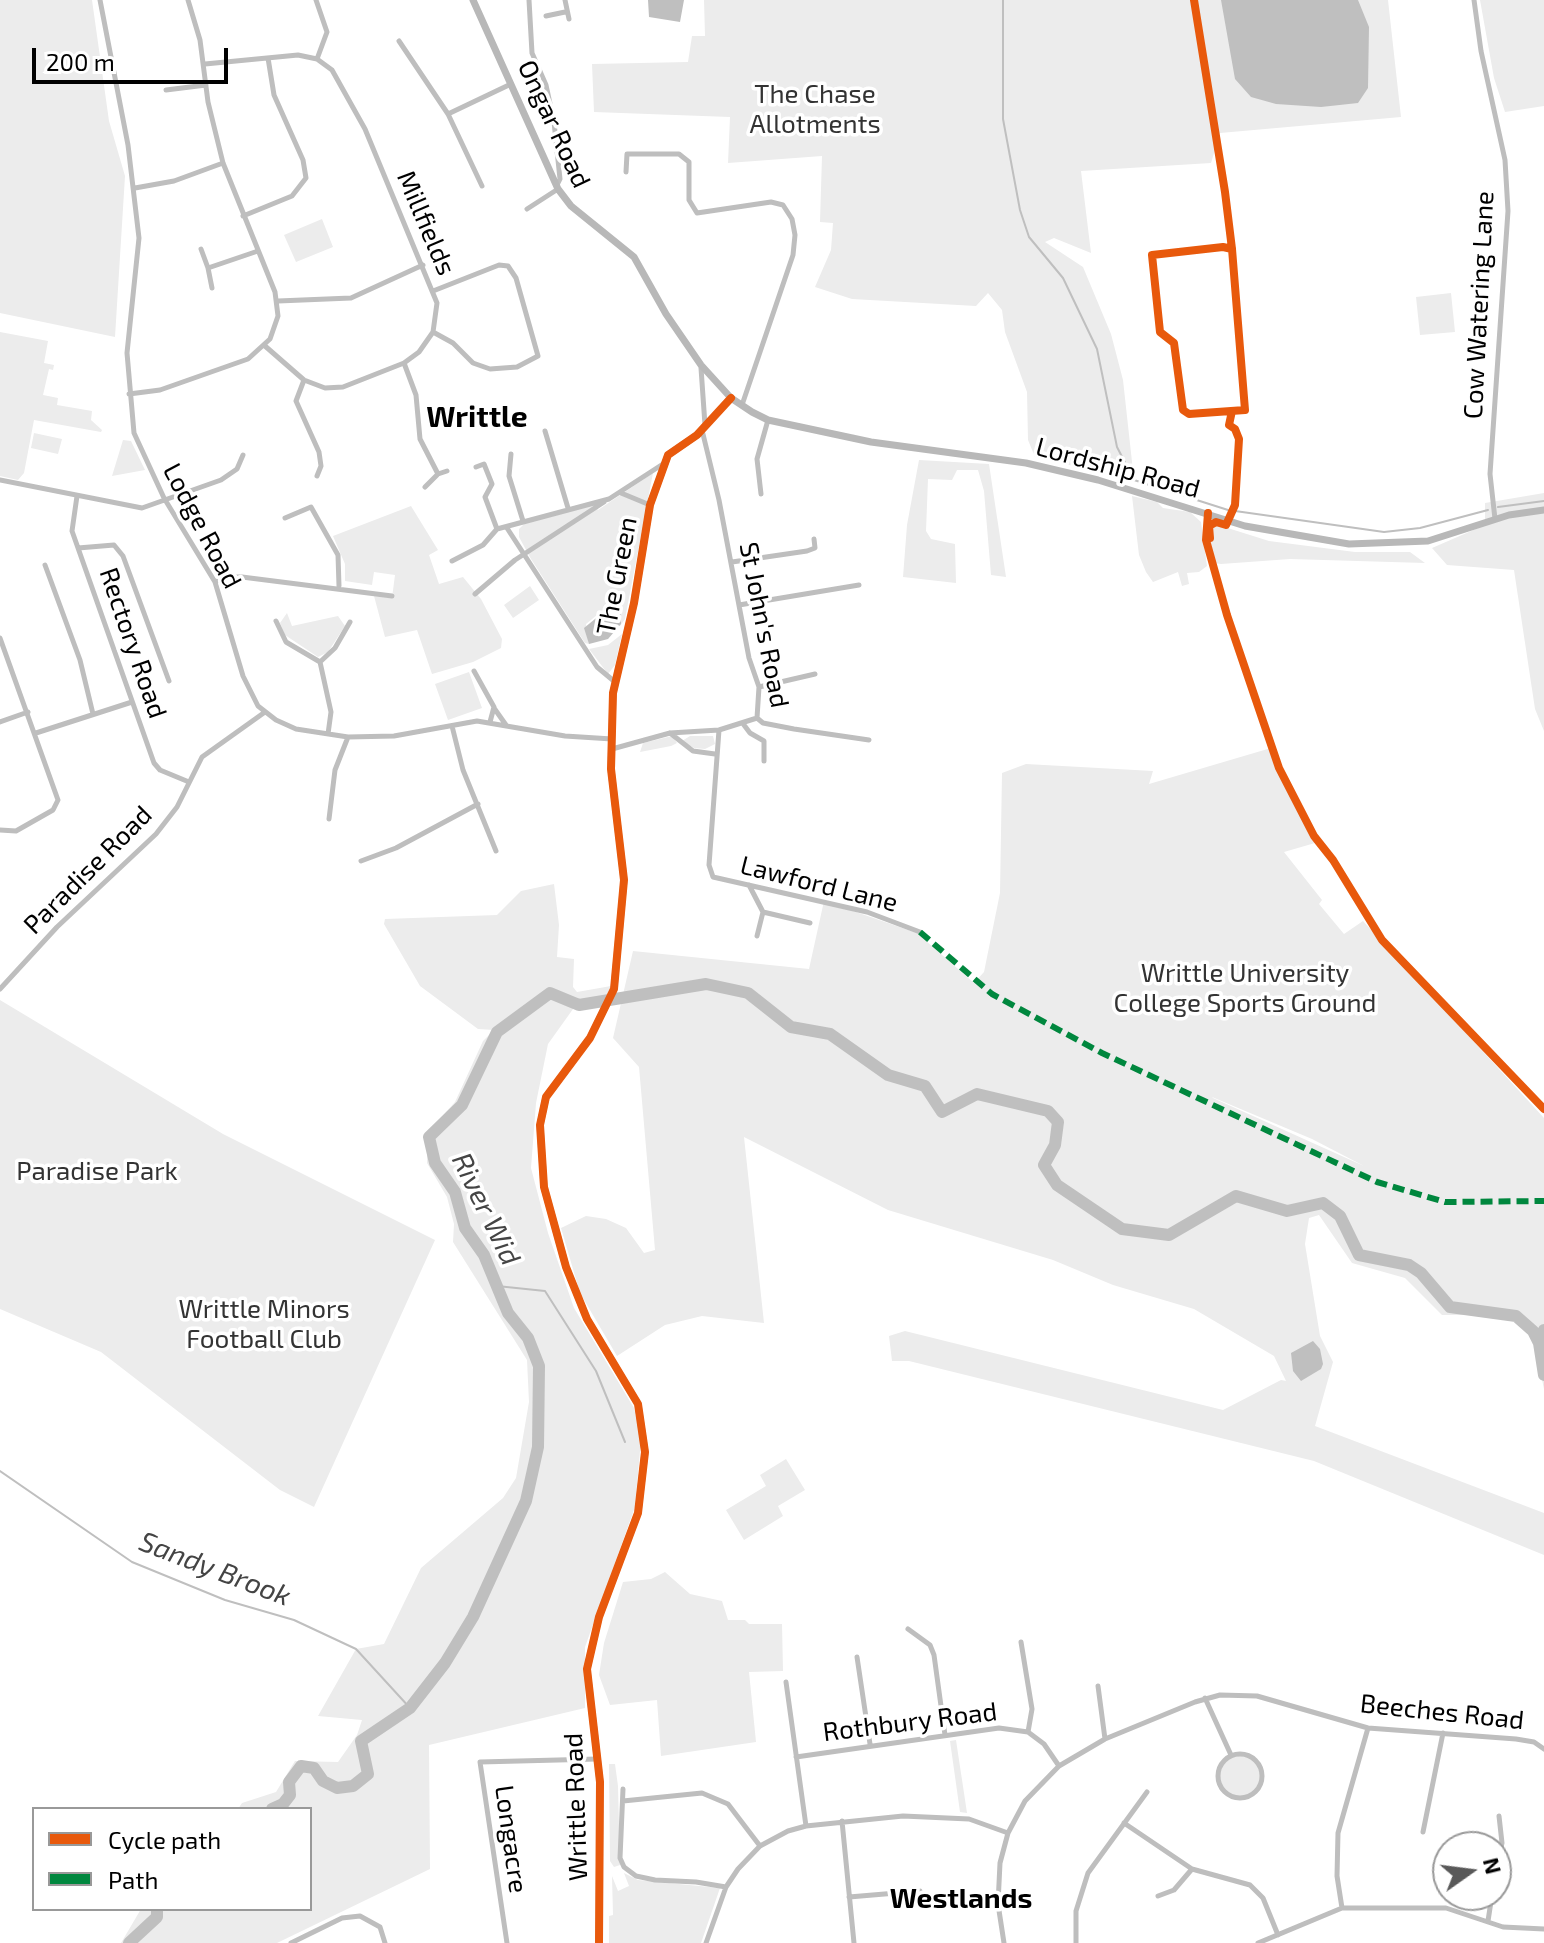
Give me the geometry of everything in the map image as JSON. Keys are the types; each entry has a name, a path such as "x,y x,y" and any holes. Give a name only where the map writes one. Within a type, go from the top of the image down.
{"street":[{"name":"Lodge Road","path":"100,0 135,188 139,238 127,353 134,433 164,498 215,582 243,676 252,696 265,712"},
{"path":"129,394 153,391 241,362 265,346 276,324 278,301 223,163 206,85 205,64 188,0"},
{"path":"205,64 298,55 317,59 327,32 316,0"},
{"name":"Ongar Road","path":"473,0 557,187 571,206 634,257 666,314 701,365 731,398"},
{"path":"527,209 557,187 560,179 554,122 546,85 532,53 529,0"},
{"path":"546,16 567,15 565,0"},
{"name":"Cow Watering Lane","path":"1474,0 1479,40 1505,160 1508,211 1490,474 1495,519"},
{"path":"399,41 448,114 482,186"},
{"path":"243,216 292,196 306,178 303,160 274,95 268,58"},
{"name":"Millfields","path":"317,59 343,85 423,265 437,313 433,332"},
{"path":"448,114 512,84"},
{"path":"166,90 206,85"},
{"path":"626,172 627,154 679,154 689,162 689,200 697,213 771,202 783,205 792,219 795,235 790,264 741,406"},
{"path":"135,188 174,181 223,163"},
{"path":"201,249 212,288"},
{"path":"208,268 258,251"},
{"path":"278,301 351,298 423,265"},
{"path":"265,346 304,380 325,388 343,387 404,363 419,352 433,332 453,343 473,363 490,369 517,367 538,356 516,278 508,266 499,265 433,291"},
{"path":"404,363 416,395 420,439 438,474"},
{"path":"701,365 703,428"},
{"path":"304,380 296,401 319,452 321,466 317,476"},
{"name":"Lordship Road","path":"731,398 768,420 871,442 1026,463 1098,480 1245,526 1334,542 1383,545 1428,541 1495,519 1544,510"},
{"name":"The Green","path":"607,1008 613,994 624,880 611,780 615,682 634,603 650,505 663,464 672,451 703,428 731,398"},
{"path":"761,494 757,459 768,420"},
{"name":"St John's Road","path":"703,428 759,687 757,718 773,725 869,740"},
{"path":"545,431 568,508"},
{"path":"511,454 509,476 523,521"},
{"path":"0,480 142,508 221,480 237,469 243,455"},
{"path":"476,467 484,464 492,484 485,497 497,529"},
{"name":"The Green","path":"524,554 663,464"},
{"path":"425,487 438,474 447,471"},
{"name":"The Green","path":"620,492 650,505"},
{"name":"Rectory Road","path":"77,496 72,531 156,767 189,782"},
{"name":"The Green","path":"609,499 568,508 507,528 597,667 615,682"},
{"path":"285,518 311,507 338,555 339,586"},
{"path":"452,561 483,545 497,529 507,528"},
{"path":"732,562 807,551 815,548 814,539"},
{"path":"78,548 114,545 123,556 169,681"},
{"path":"475,594 524,554"},
{"path":"45,565 80,660 93,714"},
{"path":"215,582 231,576 339,586 392,596"},
{"path":"739,605 859,585"},
{"path":"276,621 286,642 320,662 331,712 328,734"},
{"path":"320,662 335,648 350,622"},
{"path":"0,638 3,657 28,712 57,793 57,806 16,831 9,833 0,830"},
{"path":"474,671 506,725"},
{"path":"759,687 815,674"},
{"path":"36,733 132,702"},
{"path":"490,722 494,707"},
{"path":"0,722 28,712"},
{"path":"265,712 296,729 348,737 377,738 490,722 612,743 670,733 719,730 744,725 757,718"},
{"name":"Paradise Road","path":"0,989 57,927 156,834 177,807 206,753 252,725 265,712"},
{"path":"744,725 750,733 764,741 764,761"},
{"path":"452,726 463,770 496,851"},
{"name":"Lawford Lane","path":"719,730 715,754 710,872 721,880 867,912 920,932"},
{"path":"670,733 693,751 715,754"},
{"path":"329,819 335,770 348,737"},
{"path":"361,861 396,848 478,804"},
{"path":"749,885 763,912 757,936"},
{"path":"763,912 810,923"},
{"name":"Writtle Road","path":"599,1943 601,1802 587,1669 599,1617 638,1513 644,1469 642,1424 634,1395 587,1319 571,1282 544,1187 540,1125 546,1097 590,1038 607,1008"},
{"path":"908,1629 930,1645 934,1655 945,1735"},
{"path":"1021,1642 1032,1709 1028,1732 1044,1744 1059,1766"},
{"path":"857,1657 870,1744"},
{"path":"786,1682 806,1826"},
{"path":"1098,1686 1105,1739"},
{"name":"Beeches Road","path":"1004,1943 997,1891 1008,1833 1025,1801 1059,1766 1105,1739 1205,1698 1257,1696 1368,1728 1516,1739 1534,1742 1544,1749"},
{"path":"1205,1698 1231,1755"},
{"name":"Rothbury Road","path":"796,1757 870,1744 999,1728 1028,1732"},
{"path":"1342,1908 1337,1876 1338,1833 1368,1728"},
{"path":"1423,1832 1443,1733"},
{"path":"1231,1755 1252,1757 1262,1769 1261,1784 1252,1796 1230,1797 1220,1787 1220,1765 1231,1755"},
{"name":"Longacre","path":"507,1943 480,1762 597,1759"},
{"path":"623,1789 620,1858 624,1867 636,1876 655,1880 726,1887"},
{"path":"1076,1943 1076,1911 1082,1886 1095,1862 1147,1792"},
{"path":"623,1801 702,1793 728,1804 760,1846"},
{"path":"706,1943 726,1887 760,1846 806,1826 903,1816 961,1818 1008,1833"},
{"path":"1499,1816 1501,1831"},
{"path":"842,1821 854,1943"},
{"path":"1124,1823 1192,1869 1250,1885 1263,1898 1278,1935"},
{"path":"1158,1896 1174,1890 1192,1869"},
{"path":"1166,1884 1174,1890"},
{"path":"849,1897 920,1891"},
{"path":"1258,1943 1342,1908 1446,1908 1503,1927 1544,1929"},
{"path":"1488,1921 1490,1911"},
{"path":"291,1943 342,1918 360,1916 380,1927 385,1943"}],"green space":[{"path":"0,0 92,0 109,121 125,176 115,337 0,313"},
{"name":"The Chase Allotments","path":"704,0 1388,0 1401,117 1220,133 1211,163 1081,171 1091,253 1054,238 1045,242 1083,267 1111,334 1123,380 1134,480 1035,457 1028,440 1027,392 1005,332 1002,310 988,293 976,306 852,299 815,287 831,250 833,223 820,222 822,156 728,163 730,117 594,112 592,64 688,62 692,36 705,36"},
{"path":"1480,0 1544,0 1544,106 1505,112 1494,78"},
{"path":"322,219 333,247 296,262 284,235"},
{"path":"1451,293 1455,332 1420,335 1416,297"},
{"path":"0,332 48,341 44,363 54,365 53,370 49,369 43,395 58,398 57,405 92,411 91,420 102,430 34,420 24,473 18,480 0,476"},
{"path":"34,433 62,439 58,454 31,448"},
{"path":"123,440 131,441 145,470 112,476"},
{"path":"919,460 989,464 1006,577 991,575 984,491 978,470 957,470 952,480 928,479 926,531 931,539 955,544 956,583 903,577 907,525"},
{"path":"653,473 625,619 620,626 621,612 613,609 597,615 586,624 589,644 585,643 531,559 519,537 519,529 524,524 594,505 598,510"},
{"path":"1544,493 1544,731 1535,709 1514,570 1447,565 1432,548 1485,525 1485,503"},
{"path":"1132,496 1157,502 1163,508 1190,512 1201,522 1207,566 1199,572 1187,573 1189,584 1182,586 1178,572 1153,582 1146,572 1139,555"},
{"path":"411,506 438,550 429,555 439,584 463,577 481,599 502,639 501,648 473,662 432,674 417,630 385,637 374,596 392,598 395,575 374,572 372,585 345,581 345,564 333,536"},
{"path":"1215,524 1269,541 1355,552 1410,552 1425,563 1290,559 1214,563 1210,534"},
{"path":"530,586 539,600 513,618 504,605"},
{"path":"287,613 292,626 338,616 345,626 328,652 318,657 285,635 280,623"},
{"path":"622,634 615,665 608,674 589,649 608,645"},
{"path":"469,672 482,708 448,720 435,684"},
{"path":"672,736 677,743 640,752 643,743"},
{"path":"690,736 713,736 715,744 705,749 694,748 682,741"},
{"name":"Writtle University College Sports Ground","path":"1271,748 1315,843 1284,852 1322,900 1319,904 1344,934 1363,921 1544,1118 1544,1389 1532,1333 1515,1319 1499,1315 1442,1315 1405,1278 1352,1263 1319,1215 1309,1218 1305,1244 1320,1336 1333,1362 1315,1426 1544,1513 1544,1555 1314,1461 909,1361 892,1361 889,1336 905,1331 1223,1410 1281,1380 1286,1381 1274,1356 1194,1309 1113,1285 1053,1260 888,1210 744,1137 764,1323 702,1316 665,1325 617,1356 580,1293 561,1228 586,1216 606,1219 626,1228 644,1253 655,1250 639,1067 613,1038 633,951 809,969 824,901 917,933 974,983 984,972 1000,893 1002,773 1026,764 1153,771 1149,784","holes":["1212,1097 1312,1139 1364,1166"]},
{"path":"554,884 559,925 557,957 574,959 573,987 577,992 611,986 607,998 578,1002 548,1044 536,1103 531,1168 548,1233 574,1308 634,1408 641,1440 635,1507 585,1647 585,1708 429,1745 430,1869 277,1943 121,1943 140,1911 312,1911 312,1807 239,1807 242,1803 276,1792 295,1761 338,1762 357,1735 362,1720 318,1716 356,1649 384,1644 421,1568 503,1498 516,1478 529,1402 527,1360 453,1242 454,1224 447,1197 427,1163 427,1133 455,1102 483,1041 494,1030 478,1029 420,986 384,924 385,919 497,915 521,891"},
{"path":"0,1000 223,1134 435,1240 314,1507 280,1490 101,1352 0,1309"},
{"path":"786,1459 805,1490 778,1506 783,1516 744,1540 726,1510 766,1486 760,1475"},
{"path":"665,1572 690,1594 722,1601 728,1620 745,1620 749,1624 782,1624 783,1671 749,1672 756,1742 661,1756 657,1700 610,1705 599,1675 604,1643 623,1582 651,1579"},
{"path":"956,1740 967,1813 960,1812 950,1741"},
{"path":"1240,1756 1254,1762 1260,1776 1254,1790 1240,1796 1226,1790 1220,1776 1226,1762"},
{"path":"609,1764 615,1764 618,1786 620,1865 614,1867 610,1861"},
{"path":"624,1873 638,1880 720,1888 701,1943 609,1943 609,1916 613,1915 612,1876 618,1891 629,1886"}],"shaded area":[{"path":"648,0 684,0 680,22 649,17"},
{"path":"1221,0 1358,0 1369,27 1368,88 1358,103 1321,107 1276,104 1251,97 1235,79"},
{"path":"606,610 621,612 621,624 608,639 589,644 584,628"},
{"path":"1313,1341 1320,1349 1323,1364 1321,1369 1301,1381 1293,1371 1291,1353"}],"waterway":[{"path":"1003,0 1003,119 1020,210 1029,237 1063,278 1097,349 1117,447 1134,480 1228,510 1384,532 1420,528 1488,510"},
{"path":"1498,507 1544,501"},
{"name":"River Wid","path":"276,1807 290,1795 289,1782 301,1766 314,1768 323,1781 337,1788 353,1786 368,1774 361,1741 410,1708 445,1663 473,1617 526,1501 538,1447 539,1366 528,1338 508,1313 484,1255 465,1228 455,1192 435,1163 429,1137 462,1105 497,1032 550,993 579,1005 706,984 748,993 791,1027 830,1034 888,1075 925,1086 942,1112 977,1094 1048,1111 1058,1122 1055,1145 1044,1165 1057,1185 1122,1229 1169,1235 1236,1196 1287,1211 1323,1203 1340,1216 1359,1255 1409,1265 1421,1273 1450,1307 1516,1316 1533,1331 1539,1343"},
{"path":"497,1286 545,1291 596,1371 625,1442"},
{"path":"1544,1330 1539,1343 1544,1375"},
{"name":"Sandy Brook","path":"0,1471 132,1562 225,1600 294,1620 356,1649 410,1708"},
{"name":"River Wid","path":"129,1943 157,1917 157,1911"}],"marked path":[{"path":"920,932 992,994 1102,1053 1377,1182 1445,1202 1544,1201"}],"cycle path":[{"path":"1194,0 1225,192 1232,249 1245,410 1189,414 1183,410 1174,343 1160,332 1152,255 1223,247 1232,249"},
{"path":"599,1943 600,1782 587,1669 599,1617 638,1513 645,1452 638,1404 587,1319 566,1267 544,1187 540,1125 546,1097 590,1038 614,989 624,880 611,769 613,693 634,603 650,505 668,455 697,435 731,398"},
{"path":"1210,538 1209,526 1216,522 1226,525 1235,505 1239,439 1235,429 1229,425 1232,411"},
{"path":"1208,513 1206,540 1227,615 1279,768 1314,836 1333,860 1382,940 1544,1109"}],"district":[{"name":"Writtle","path":"477,417"},
{"name":"Westlands","path":"961,1899"}],"park label":[{"name":"Paradise Park","path":"97,1171"},
{"name":"Writtle Minors Football Club","path":"264,1324"}]}
